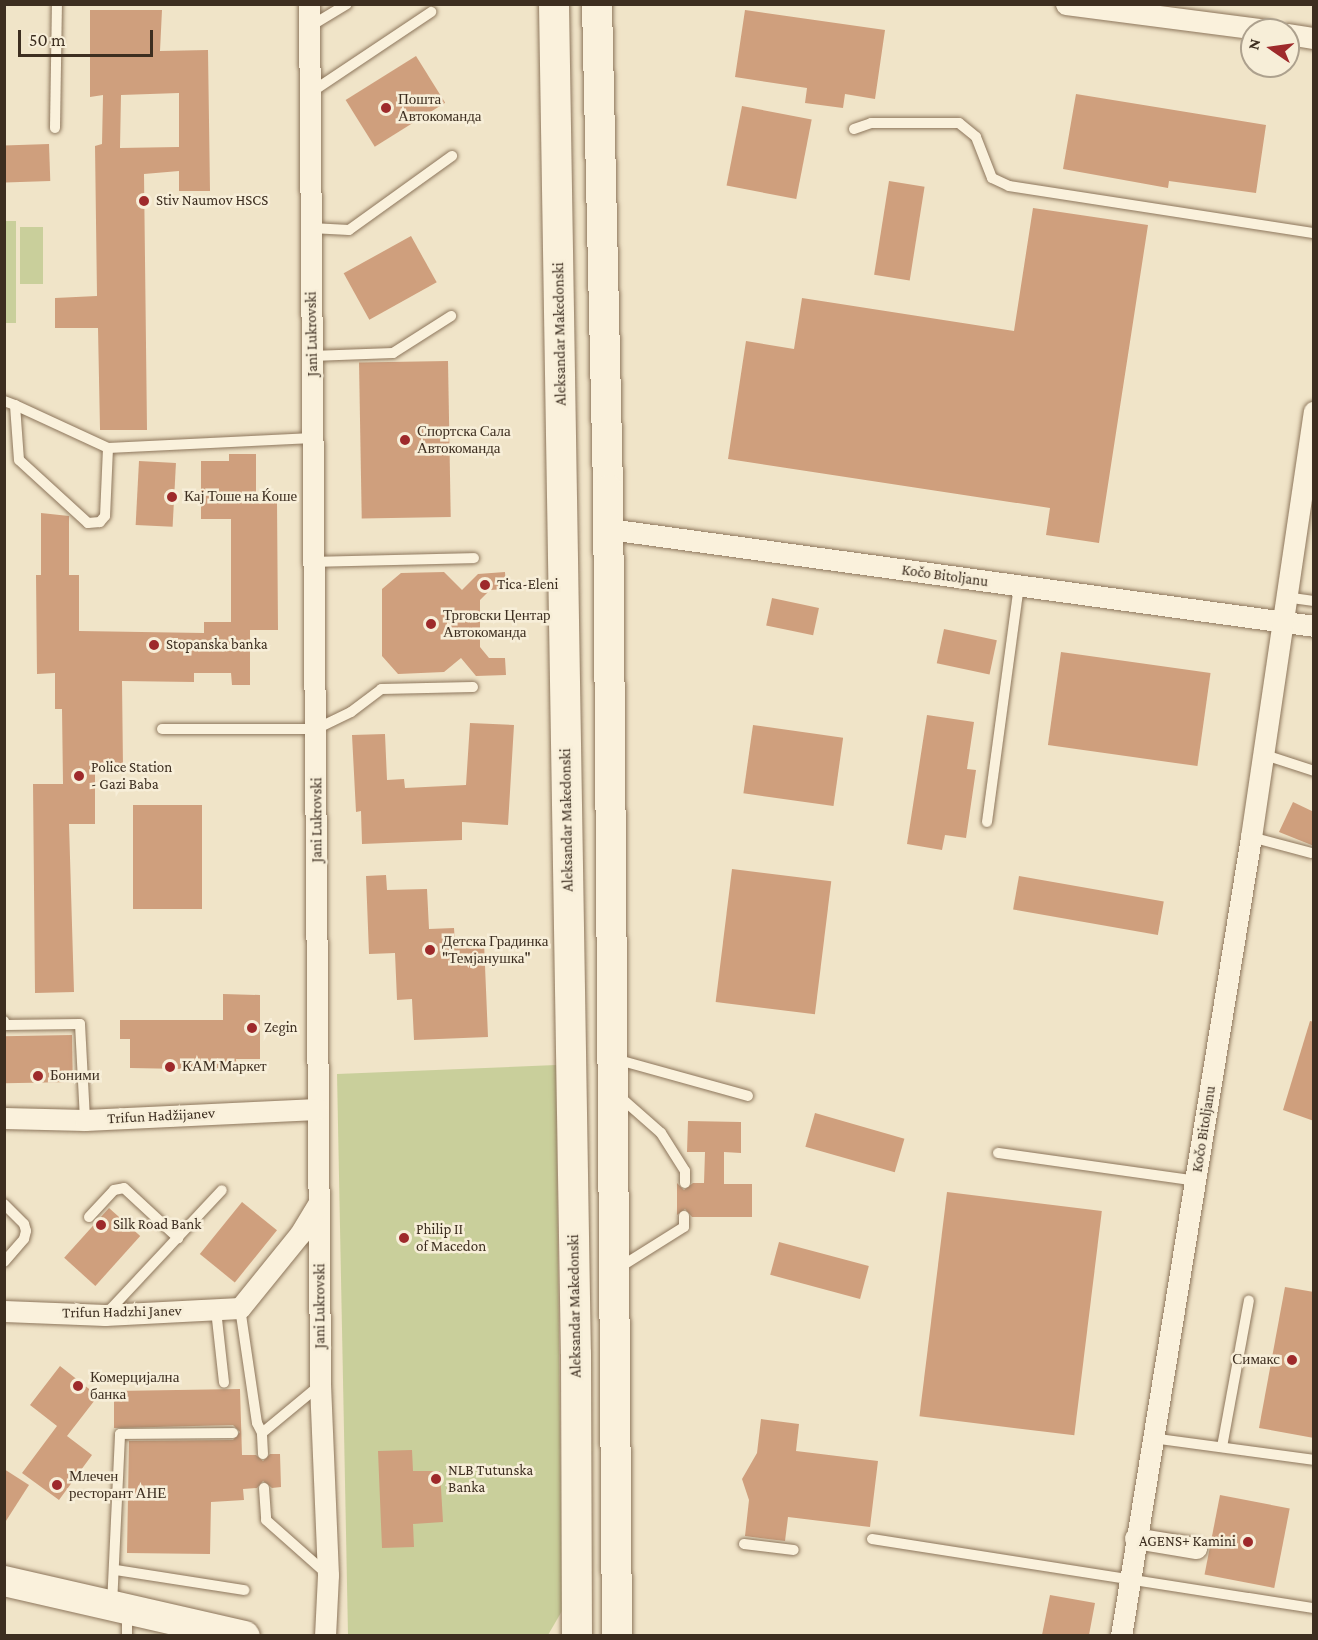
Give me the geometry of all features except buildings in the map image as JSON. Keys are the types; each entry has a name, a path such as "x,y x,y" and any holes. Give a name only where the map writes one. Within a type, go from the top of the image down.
{"street":[{"name":"Jani Lukrovski","path":"309,4 320,1384 328,1575 325,1635"},
{"name":"Aleksandar Makedonski","path":"554,4 576,1635"},
{"path":"597,4 609,529 617,1635"},
{"path":"598,96 613,4"},
{"path":"1066,4 1240,27"},
{"name":"Kočo Bitoljanu","path":"1121,1635 1128,1576 1196,1180 1251,837 1281,622 1314,412"},
{"name":"Kočo Bitoljanu","path":"609,529 1314,626"},
{"name":"Trifun Hadžijanev","path":"4,1118 85,1120 317,1109"},
{"path":"240,1308 300,1234 319,1201"},
{"name":"Trifun Hadzhi Janev","path":"4,1311 105,1315 240,1308"},
{"path":"1135,1538 1196,1548"},
{"path":"560,1635 570,1620 576,1556"},
{"path":"616,1580 632,1635"},
{"path":"4,1581 122,1617 245,1635"}],"lane":[{"path":"55,128 57,4"},
{"path":"309,27 347,4"},
{"path":"309,94 431,12"},
{"path":"854,129 871,123 959,123 976,137 992,178 1009,186 1314,233"},
{"path":"311,228 349,230 452,156"},
{"path":"312,356 393,353 451,316"},
{"path":"10,403 19,460 88,523 100,522 105,516 108,448"},
{"path":"10,403 108,448 313,438"},
{"path":"314,562 474,558"},
{"path":"987,822 1019,586"},
{"path":"1285,597 1314,601"},
{"path":"162,729 316,729 351,712 381,689 473,687"},
{"path":"1263,754 1314,771"},
{"path":"1251,837 1311,853"},
{"path":"4,1021 5,1025 80,1024 85,1120"},
{"path":"612,1058 748,1096"},
{"path":"613,1090 662,1133 685,1171 685,1183"},
{"path":"998,1153 1196,1180"},
{"path":"89,1217 114,1190 124,1188 178,1238"},
{"path":"105,1315 222,1190"},
{"path":"4,1204 19,1218 26,1231 24,1239 4,1262"},
{"path":"614,1270 684,1227 684,1216"},
{"path":"1222,1447 1249,1300"},
{"path":"240,1308 257,1423 262,1433 263,1454"},
{"path":"216,1310 224,1383"},
{"path":"262,1433 320,1384"},
{"path":"122,1617 116,1570 120,1434 234,1433"},
{"path":"1152,1438 1314,1460"},
{"path":"264,1488 266,1520 328,1575"},
{"path":"872,1539 1128,1576 1314,1608"},
{"path":"744,1545 794,1550"},
{"path":"116,1570 244,1590"}],"green space":[{"path":"4,221 16,221 16,323 4,323"},
{"path":"20,227 43,227 43,284 20,284"},
{"path":"556,1065 562,1611 548,1635 348,1635 337,1074"}],"place":[{"name":"Пошта Автокоманда","path":"386,108"},
{"name":"Stiv Naumov HSCS","path":"144,201"},
{"name":"Спортска Сала Автокоманда","path":"405,440"},
{"name":"Кај Тоше на Ќоше","path":"172,497"},
{"name":"Tica-Eleni","path":"485,585"},
{"name":"Трговски Центар Автокоманда","path":"431,624"},
{"name":"Stopanska banka","path":"154,645"},
{"name":"Police Station - Gazi Baba","path":"79,776"},
{"name":"Детска Градинка \"Темјанушка\"","path":"430,950"},
{"name":"Zegin","path":"252,1028"},
{"name":"КАМ Маркет","path":"170,1067"},
{"name":"Боними","path":"38,1076"},
{"name":"Silk Road Bank","path":"101,1225"},
{"name":"Philip II of Macedon","path":"404,1238"},
{"name":"Симакс","path":"1292,1360"},
{"name":"Комерцијална банка","path":"78,1386"},
{"name":"NLB Tutunska Banka","path":"436,1479"},
{"name":"Млечен ресторант АНЕ","path":"57,1485"},
{"name":"AGENS+ Kamini","path":"1248,1542"}]}
